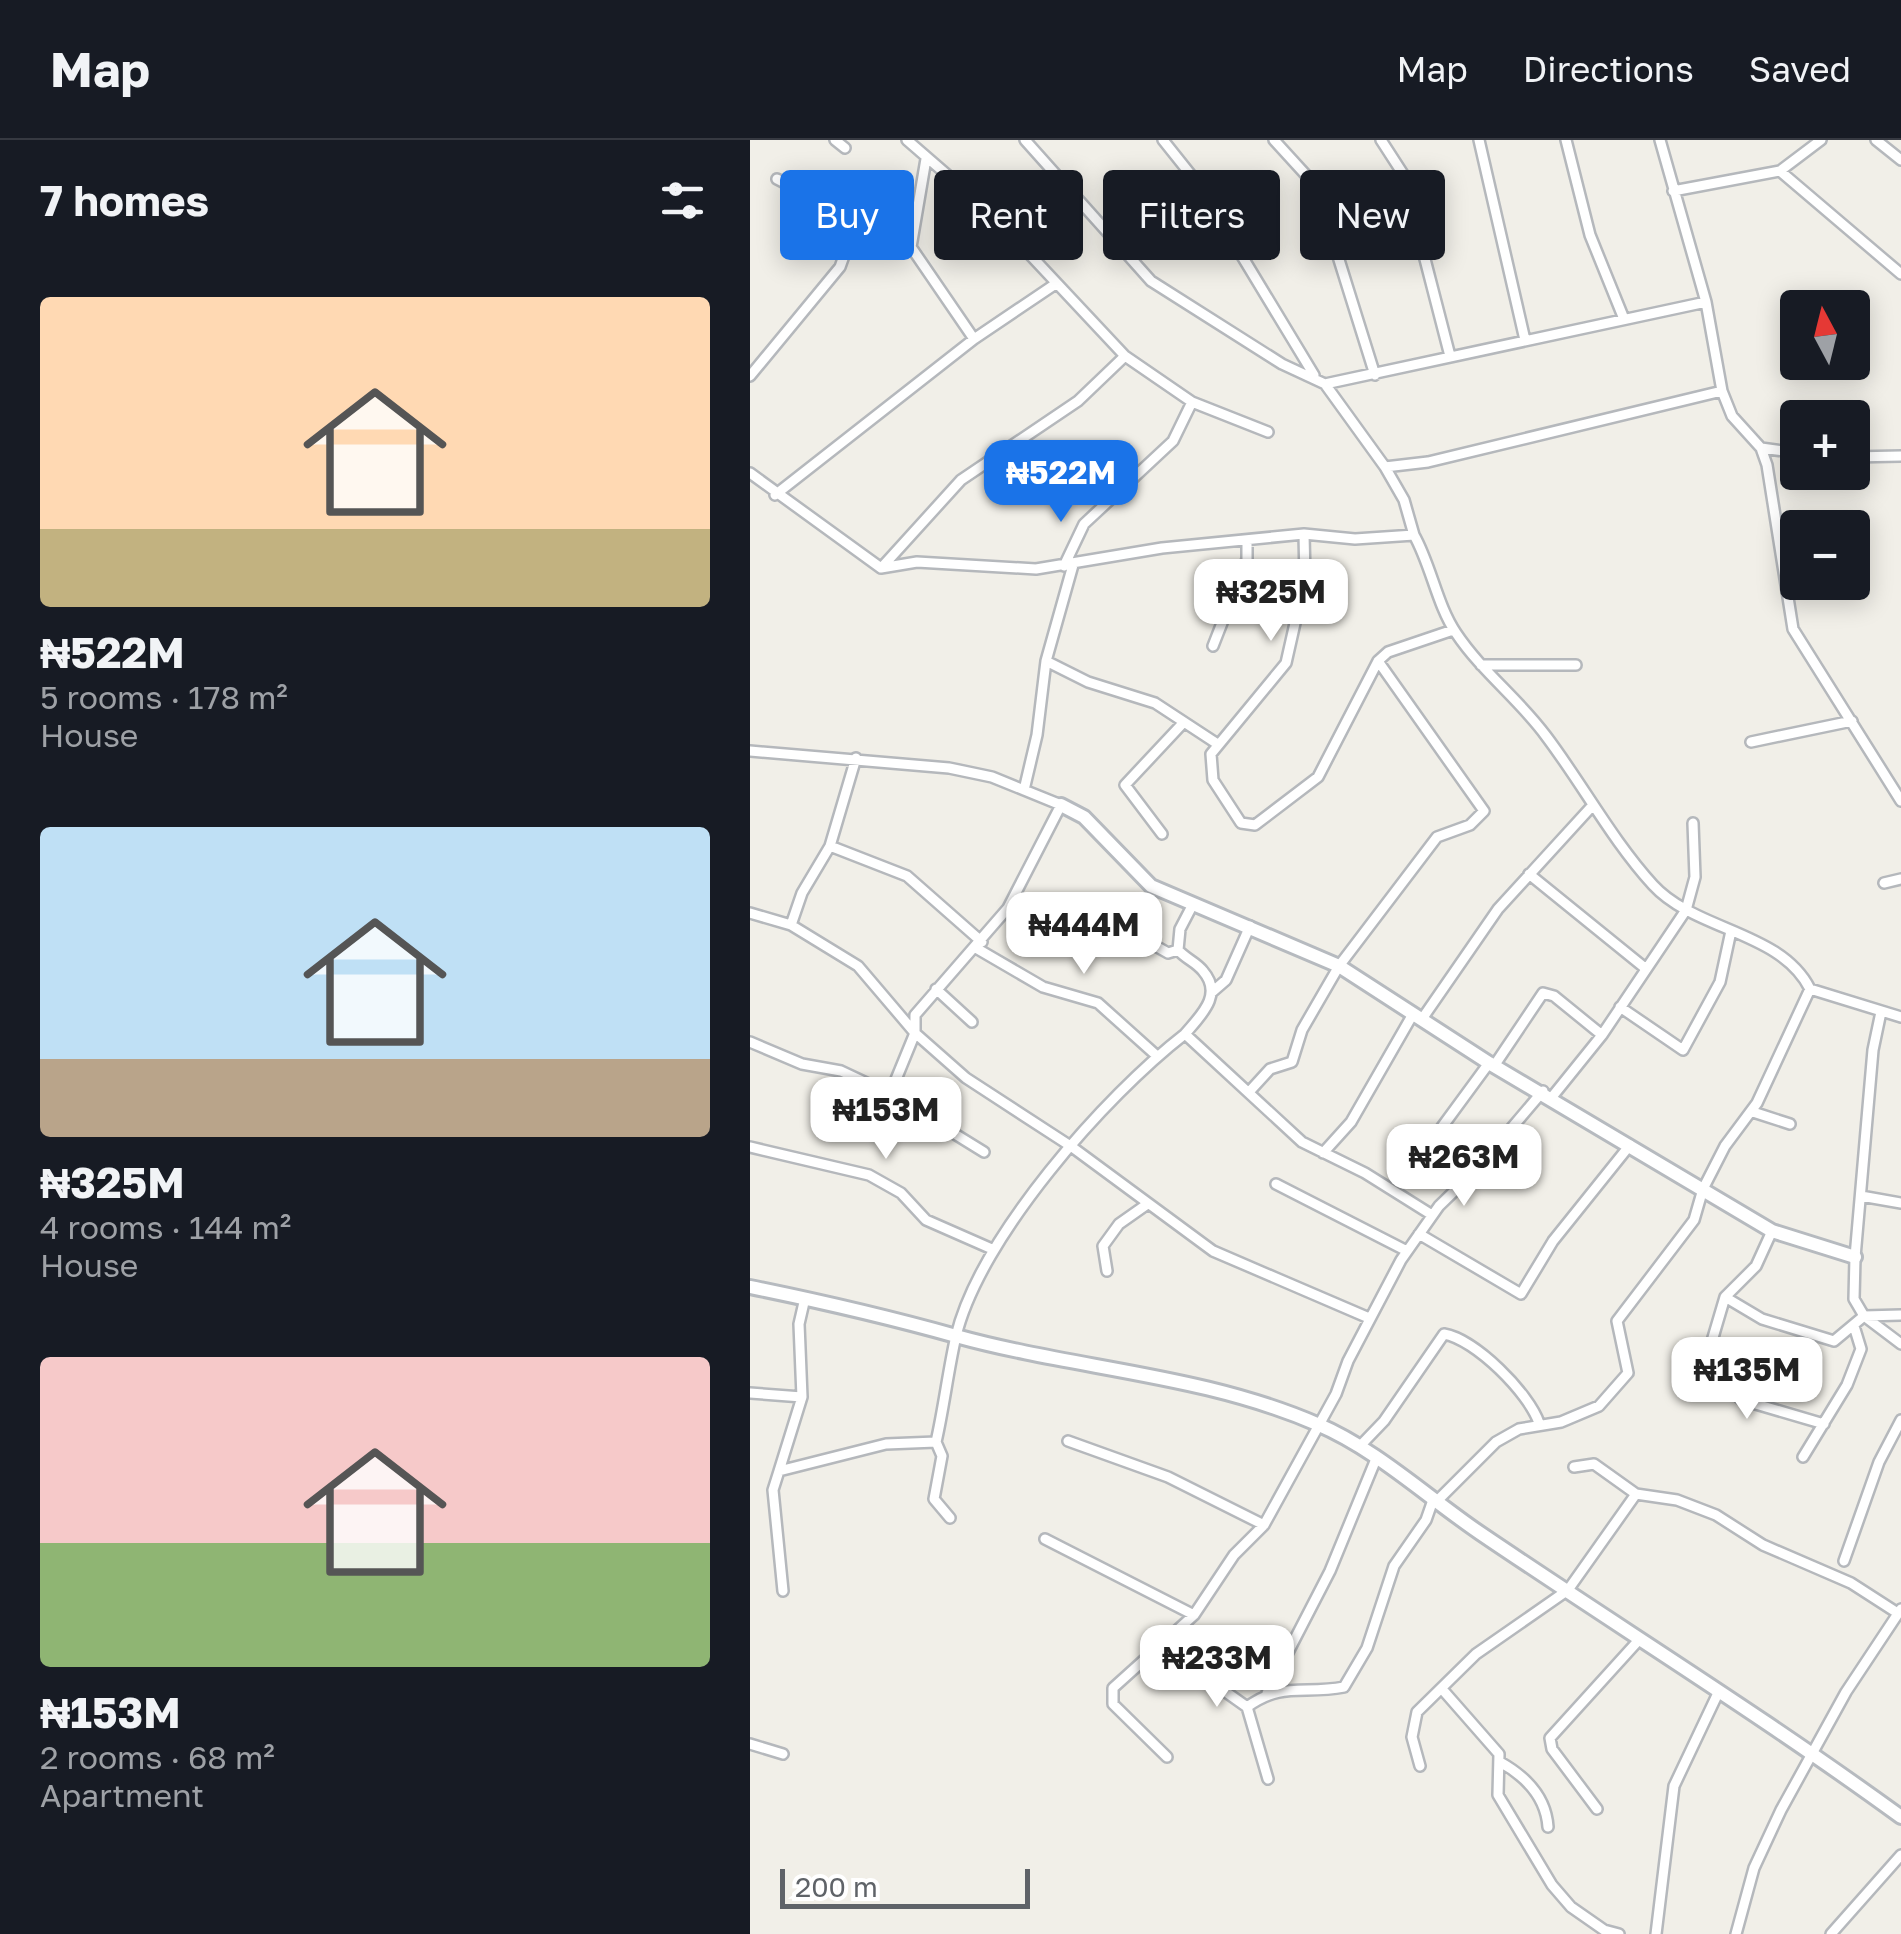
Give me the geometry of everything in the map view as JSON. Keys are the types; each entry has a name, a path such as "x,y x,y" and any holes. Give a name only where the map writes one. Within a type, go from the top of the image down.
{"street":[{"path":"835,140 845,148"},
{"path":"1025,140 1152,281 1282,364 1325,384 1404,500 1453,630 1548,738 1656,888 1686,910 1776,952 1804,977 1810,989 1901,1017"},
{"path":"1163,140 1199,185 1316,377"},
{"path":"1274,140 1299,165 1322,200 1375,375"},
{"path":"1381,140 1403,174 1450,356"},
{"path":"1479,140 1525,340"},
{"path":"1566,140 1590,234 1624,319"},
{"path":"1660,140 1706,302 1722,392 1732,416 1761,448 1793,629 1901,801"},
{"path":"1673,191 1780,171 1821,140"},
{"path":"1876,140 1901,160"},
{"path":"915,142 926,159 990,212 1054,285 1125,356 1192,402 1268,432"},
{"path":"914,219 926,159"},
{"path":"1780,171 1901,274"},
{"path":"914,252 974,340"},
{"path":"750,376 820,296 842,260"},
{"path":"775,495 974,340 1054,285"},
{"path":"1325,384 1706,302"},
{"path":"881,568 961,480 1078,401 1125,356"},
{"path":"1385,467 1428,462 1722,392"},
{"path":"1024,790 1046,661 1068,566 1084,524 1173,441 1192,402"},
{"path":"1761,448 1780,451"},
{"path":"1870,457 1901,456"},
{"path":"750,473 775,495 881,568 917,562 1036,569 1162,548 1304,534 1354,539 1414,535"},
{"path":"1304,534 1305,579 1286,663 1216,744 1210,764 1214,780 1241,824 1255,825 1318,777 1378,661 1388,652 1453,630"},
{"path":"1213,646 1247,560 1247,540"},
{"path":"1046,661 1088,682 1155,703 1216,744"},
{"path":"1248,1092 1270,1069 1292,1062 1302,1030 1339,966 1437,837 1470,826 1484,811 1378,661"},
{"path":"1481,665 1576,665"},
{"path":"1751,742 1852,721"},
{"path":"1162,834 1125,785 1184,722"},
{"path":"750,751 856,758 978,774 1061,805 1084,817 1150,886 1339,966 1492,1064 1772,1231 1855,1257"},
{"path":"791,924 802,893 830,846 856,758"},
{"path":"890,1094 915,1034 915,1015 1008,908 1061,805"},
{"path":"1324,1153 1352,1122 1418,1016 1498,909 1593,805"},
{"path":"1166,1757 1110,1697 1113,1688 1194,1615 1234,1555 1264,1525 1316,1424 1336,1394 1370,1318 1407,1251 1432,1215 1602,1035 1686,910 1694,877 1693,823"},
{"path":"830,846 907,876 979,945 1042,986 1082,996 1111,1010 1157,1056"},
{"path":"1530,874 1645,968"},
{"path":"1884,883 1901,879"},
{"path":"1192,906 1177,941 1178,950 1207,976 1226,980"},
{"path":"750,913 791,924 858,966 915,1034 966,1078 1072,1147 1213,1251 1370,1318"},
{"path":"1210,993 1226,980 1250,926"},
{"path":"1620,1008 1683,1050 1720,982 1731,931"},
{"path":"1152,944 1168,953 1178,950"},
{"path":"950,1518 934,1499 942,1456 936,1442 956,1336 992,1249 1119,1091 1185,1034 1210,1006 1207,976"},
{"path":"936,989 972,1022"},
{"path":"1267,1693 1344,1687 1367,1648 1394,1566 1426,1520 1434,1501 1496,1442 1539,1422 1561,1422 1599,1406 1628,1373 1618,1322 1694,1220 1703,1189 1725,1146 1753,1112 1810,989"},
{"path":"1431,1142 1544,993 1554,996 1602,1035"},
{"path":"1882,1012 1873,1050 1854,1300 1864,1316 1901,1344"},
{"path":"1185,1034 1302,1142 1432,1215"},
{"path":"750,1042 802,1064 841,1072 890,1094 984,1152"},
{"path":"1753,1112 1790,1124"},
{"path":"1419,1234 1521,1294 1553,1242 1630,1145"},
{"path":"750,1147 869,1175 901,1192 926,1220 992,1249"},
{"path":"1276,1184 1407,1251"},
{"path":"1861,1196 1901,1203"},
{"path":"1107,1271 1104,1246 1120,1224 1146,1205"},
{"path":"1772,1231 1756,1266 1725,1297 1704,1368 1742,1400 1824,1424"},
{"path":"750,1287 956,1336 1143,1372 1316,1424 1360,1446 1638,1641 1815,1754 1901,1817"},
{"path":"1725,1297 1762,1319 1834,1341 1864,1316 1901,1315"},
{"path":"783,1591 773,1490 802,1396 800,1324 805,1298"},
{"path":"1803,1458 1847,1386 1860,1349 1854,1326"},
{"path":"1360,1446 1384,1421 1444,1334 1454,1336 1498,1369 1524,1394 1539,1422"},
{"path":"750,1392 802,1396"},
{"path":"1844,1561 1879,1462 1901,1420"},
{"path":"1068,1441 1168,1477 1264,1525"},
{"path":"779,1470 886,1444 936,1442"},
{"path":"1247,1707 1267,1693 1330,1571 1376,1459"},
{"path":"1574,1468 1594,1464 1636,1494 1677,1500 1716,1515 1762,1545 1851,1583 1899,1610 1754,1868 1736,1934"},
{"path":"1420,1766 1413,1726 1420,1708 1476,1654 1568,1590 1636,1494"},
{"path":"1044,1540 1194,1615"},
{"path":"1596,1809 1552,1749 1550,1738 1638,1641"},
{"path":"1160,1646 1247,1707 1268,1779"},
{"path":"1442,1689 1495,1747 1500,1762 1498,1795 1552,1885 1571,1907 1604,1930 1619,1934"},
{"path":"1656,1934 1674,1786 1719,1691"},
{"path":"750,1744 783,1754"},
{"path":"1500,1762 1521,1774 1546,1810 1548,1826"},
{"path":"1832,1934 1901,1855"}]}
